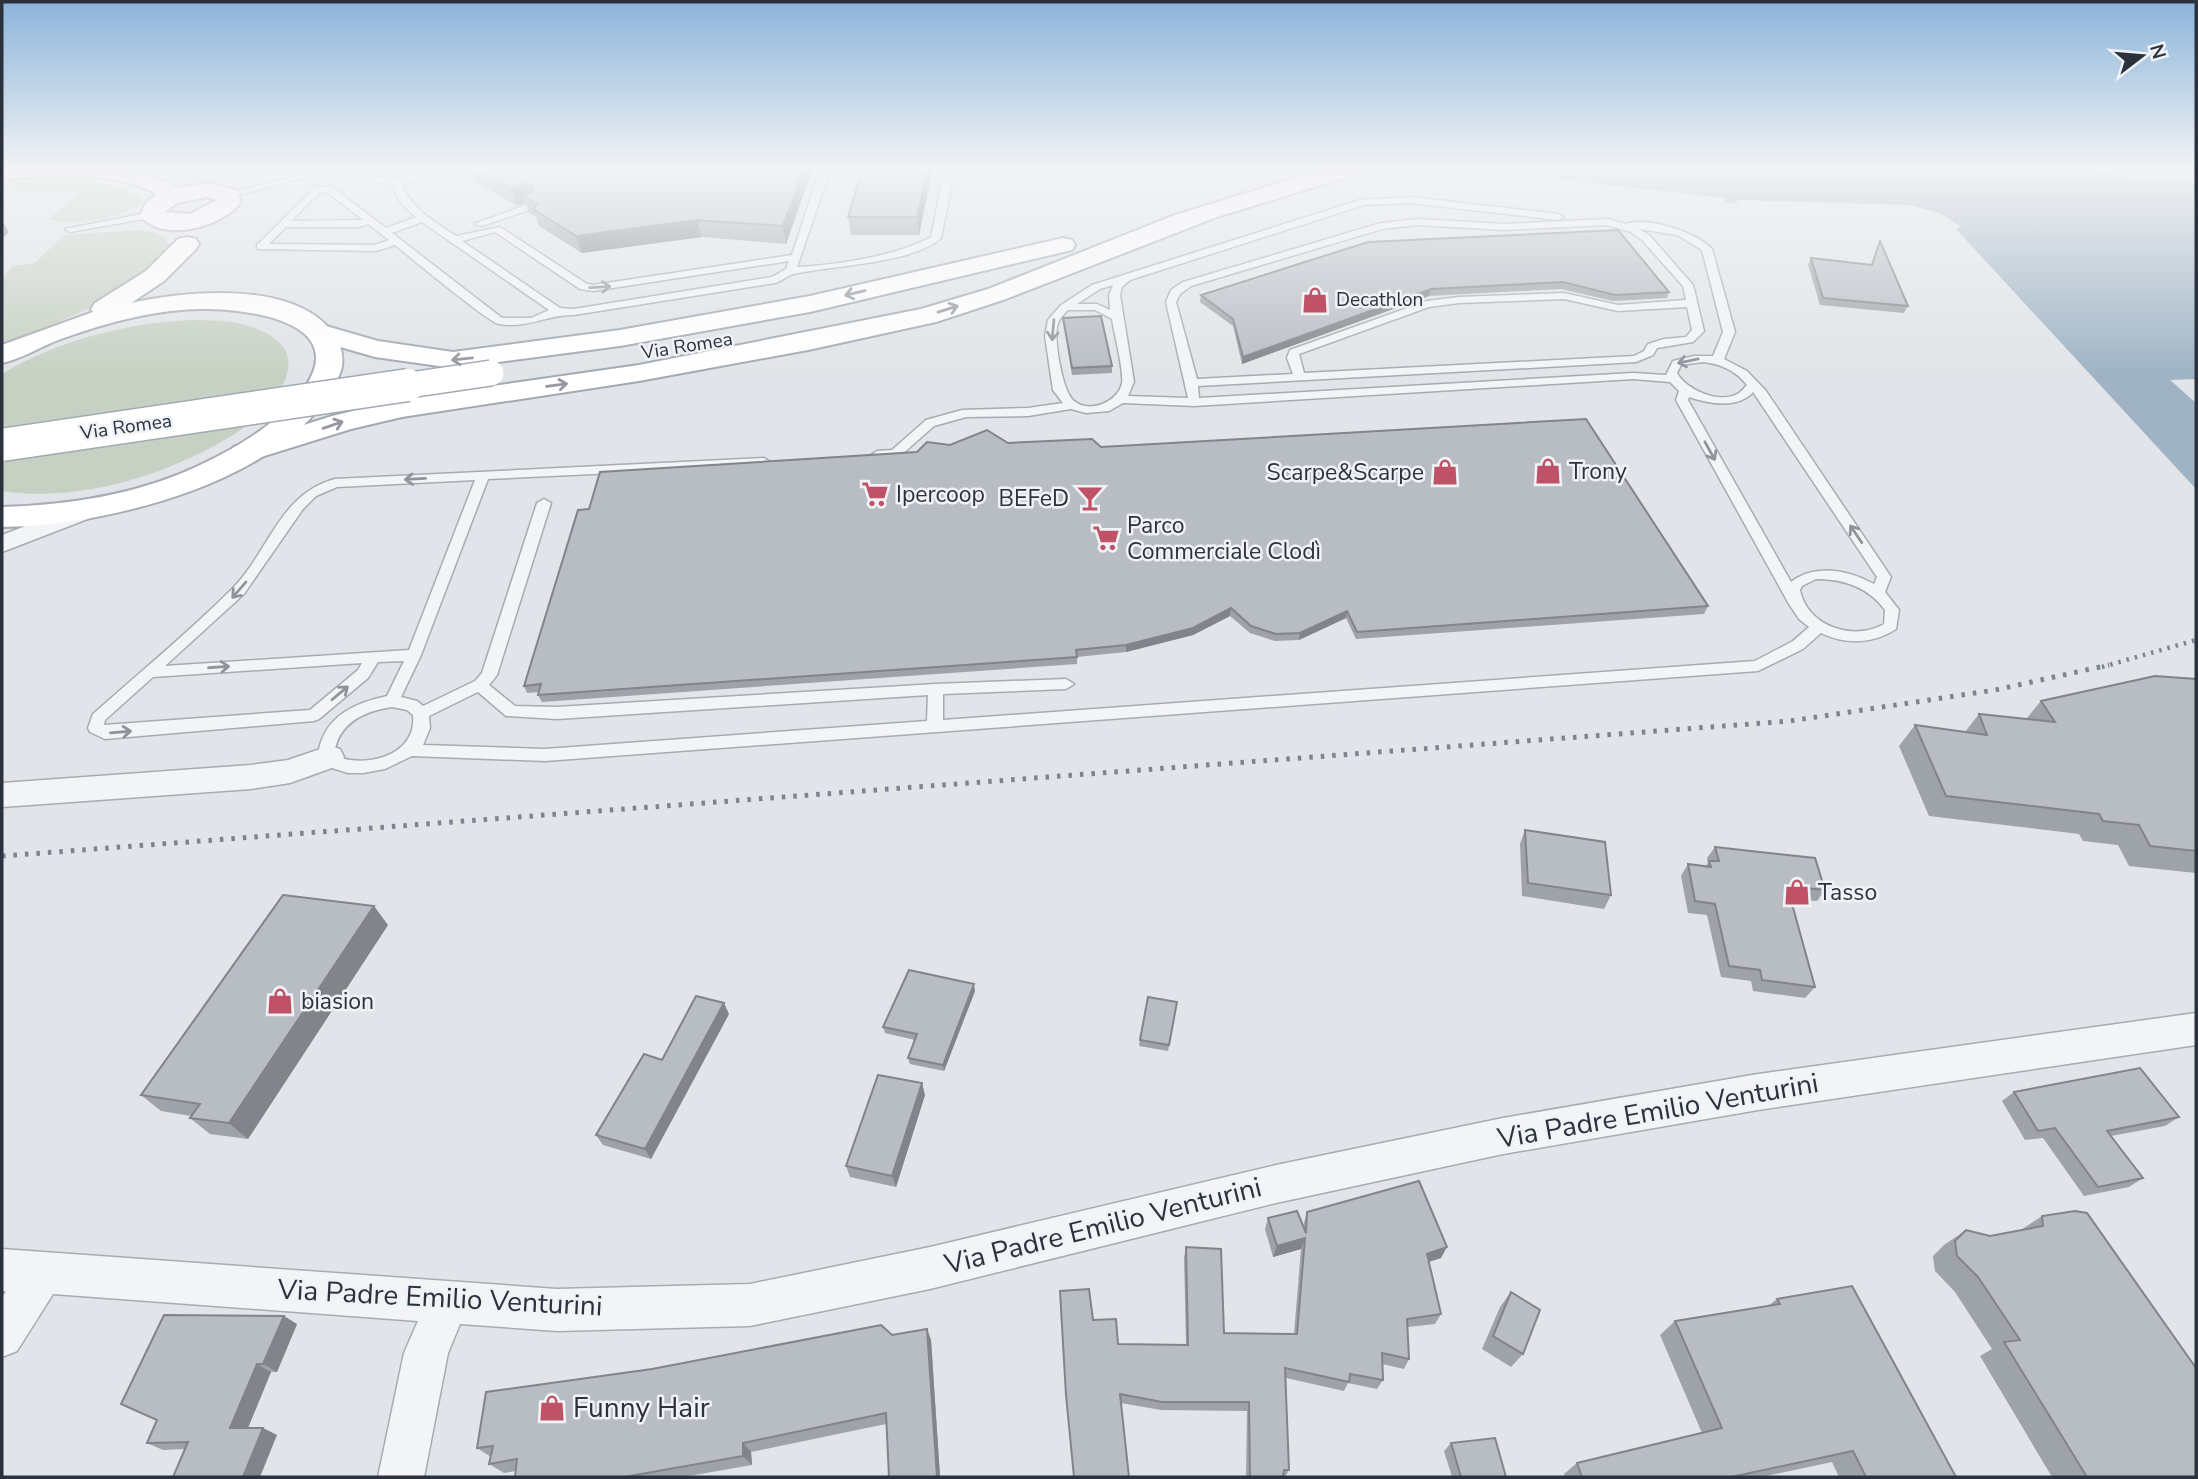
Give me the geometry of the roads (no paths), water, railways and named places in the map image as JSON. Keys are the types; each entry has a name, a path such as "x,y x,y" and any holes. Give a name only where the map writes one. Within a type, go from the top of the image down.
{"main road":[{"path":"2,355 66,327 132,292 155,276 186,236"},
{"path":"190,236 198,273 240,301"},
{"path":"66,327 119,312 214,300 240,301 297,316 319,332 375,349 453,360 620,338 810,304 1026,256 1095,236"},
{"name":"Via Romea","path":"2,445 737,338 922,297 1130,236"},
{"path":"2,517 50,516 146,496 198,476 245,453 342,422 402,408 664,369 927,316 997,294 1148,236"},
{"path":"245,453 292,420 321,387 329,357 319,332"}],"street":[{"path":"2,544 90,509"},
{"path":"2,795 251,777 290,771 329,757"},
{"name":"Via Padre Emilio Venturini","path":"2,1270 556,1310 750,1305 930,1268 1276,1184 1503,1136 1758,1092 2196,1029"},
{"path":"2,1336 43,1272"},
{"path":"401,1477 426,1353 448,1301"}],"lane":[{"path":"272,236 261,247 376,248 397,241"},
{"path":"390,236 499,321 532,321 557,311 590,311 775,280 790,271 841,264 932,242 936,236"},
{"path":"447,236 557,311"},
{"path":"450,238 455,236"},
{"path":"450,238 460,236"},
{"path":"508,236 584,287 593,288 796,257"},
{"path":"790,271 803,236"},
{"path":"1071,405 1059,390 1051,336 1053,320 1065,307 1096,287 1257,236"},
{"path":"1194,402 1192,383 1171,302 1175,292 1186,284 1347,236"},
{"path":"1192,383 1636,359 1664,342 1689,340 1695,337 1698,331 1688,285 1643,236"},
{"path":"1688,236 1698,240 1707,249 1728,332 1717,361"},
{"path":"1158,268 1186,284"},
{"path":"684,275 689,295"},
{"path":"858,456 895,454 930,424 966,413 1028,412 1071,405 1086,409 1109,407 1121,399 1128,382 1113,291 1116,285 1128,277"},
{"path":"1300,377 1293,358 1294,352 1427,304 1552,296 1618,308 1693,303"},
{"path":"1065,307 1097,307 1117,317"},
{"path":"1672,379 1671,373 1677,363 1695,358 1717,361 1738,369 1748,379 1751,387 1762,393 1884,577 1878,593"},
{"path":"1121,399 1194,402 1633,376 1672,379 1685,390 1708,398 1732,400 1742,397 1751,387"},
{"path":"1685,390 1682,400 1801,613 1820,626 1848,636 1875,636 1891,626 1892,610 1878,593 1854,580 1827,574 1814,575 1797,583 1793,598"},
{"path":"373,657 363,674 314,715 105,733 96,728 98,718 239,591 298,506 311,493 335,483 774,461"},
{"path":"392,701 414,655 483,476"},
{"path":"421,713 480,685 495,664 544,503"},
{"path":"407,750 545,755 1758,666 1798,645 1820,626"},
{"path":"151,672 414,655"},
{"path":"480,685 511,712 557,713 936,689 1066,684"},
{"path":"935,728 936,689"},
{"path":"392,701 412,705 421,713 421,734 407,750 390,761 361,769 341,766 329,757 327,741 340,722 368,706 392,701"}],"water":[{"path":"1962,236 2196,236 2196,379 2170,380 2196,403 2196,489"}],"railway":[{"path":"2109,665 2196,640"},
{"path":"2,856 1790,721 1995,690 2109,665"},
{"path":"2102,667 2109,665"}],"place":[{"name":"Decathlon","path":"1315,300"},
{"name":"Trony","path":"1548,471"},
{"name":"Scarpe&Scarpe","path":"1445,472"},
{"name":"Ipercoop","path":"875,494"},
{"name":"BEFeD","path":"1090,498"},
{"name":"Parco Commerciale Clodì","path":"1106,538"},
{"name":"Tasso","path":"1797,892"},
{"name":"biasion","path":"280,1001"},
{"name":"Funny Hair","path":"552,1408"}]}
